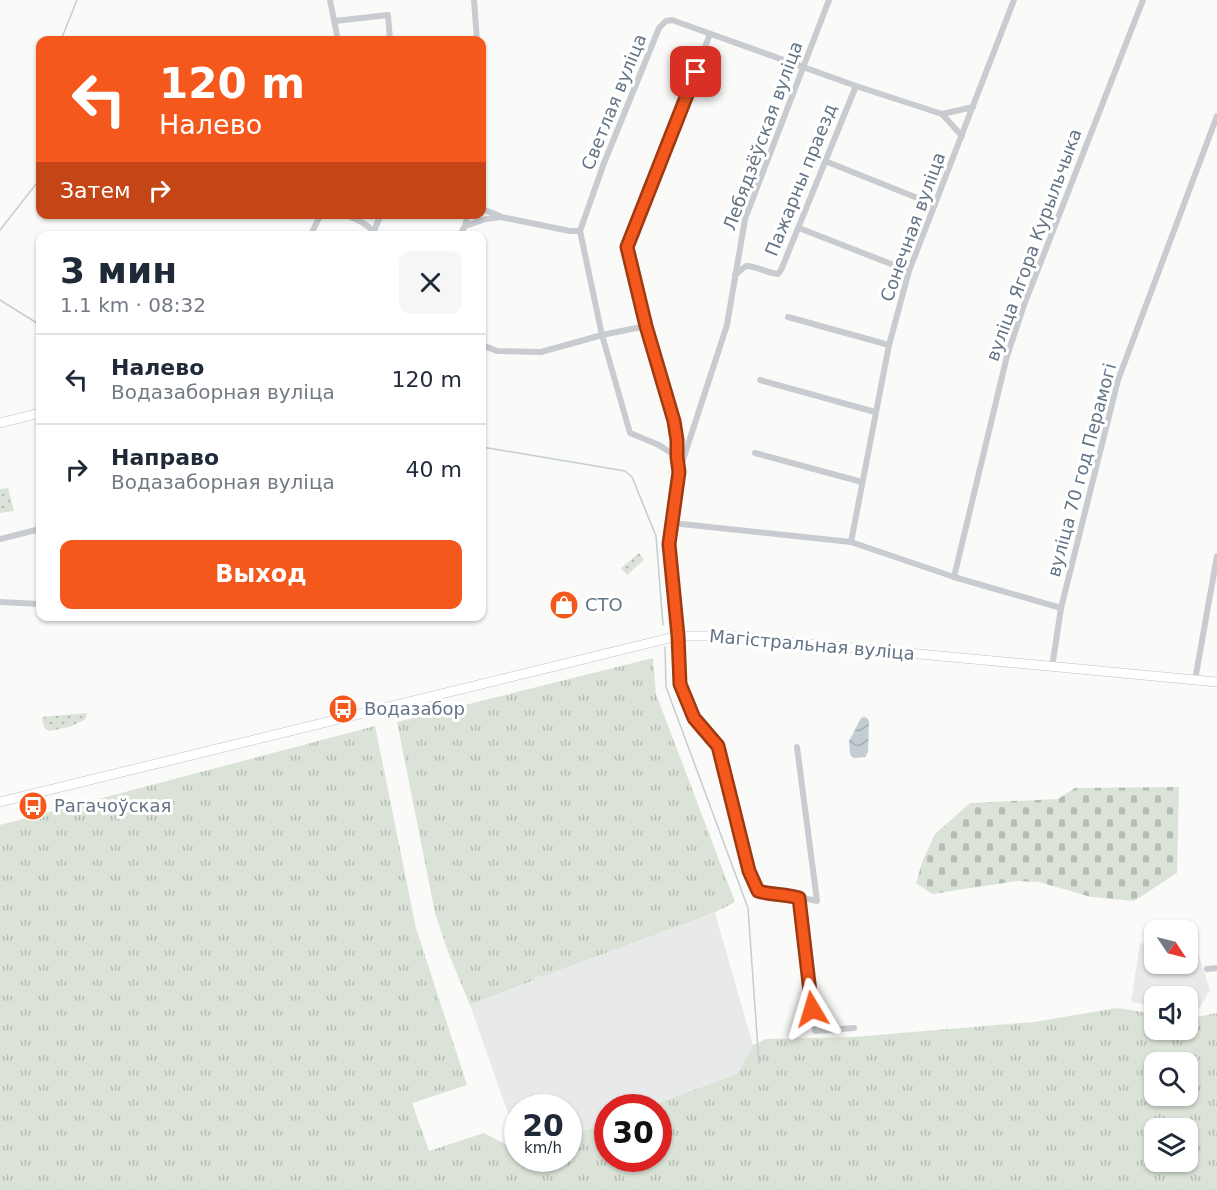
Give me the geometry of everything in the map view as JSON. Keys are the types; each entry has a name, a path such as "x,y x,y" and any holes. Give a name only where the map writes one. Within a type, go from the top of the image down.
{"main road":[{"path":"0,423 36,414"},
{"name":"Магістральная вуліца","path":"0,802 678,636 728,636 1217,682"}],"street":[{"path":"330,0 337,36"},
{"path":"474,0 477,36"},
{"name":"Лебядзёўская вуліца","path":"799,898 758,891 749,871 718,746 694,718 680,684 669,544 679,472 727,325 745,219 830,0"},
{"name":"Сонечная вуліца","path":"851,542 889,345 909,271 1014,0"},
{"name":"вуліца Ягора Курыльчыка","path":"954,577 1007,356 1024,305 1143,0"},
{"path":"335,21 388,15 390,36"},
{"name":"Светлая вуліца","path":"580,231 604,163 659,28 666,21 672,20 803,68 942,114"},
{"path":"679,472 674,421 646,326 627,247 710,34"},
{"name":"Пажарны праезд","path":"734,275 746,266 754,266 778,274 781,270 855,86"},
{"path":"962,136 942,114 973,107"},
{"name":"вуліца 70 год Перамогі","path":"1052,667 1061,608 1118,380 1217,116"},
{"path":"825,161 935,205"},
{"path":"486,211 501,217 580,231 602,335 630,433 659,445 677,457"},
{"path":"465,226 501,217"},
{"path":"355,219 373,231"},
{"path":"462,231 467,219"},
{"path":"799,228 909,271"},
{"path":"788,317 889,345"},
{"path":"486,347 497,351 541,352 602,335 646,326"},
{"path":"760,380 875,412"},
{"path":"677,440 689,441"},
{"path":"755,453 862,482"},
{"path":"672,523 851,542 954,577 1061,608"},
{"path":"0,539 36,530"},
{"path":"1195,680 1217,556"},
{"path":"0,602 36,604"},
{"path":"797,747 817,901 799,898 814,1031 854,1028"},
{"path":"1207,969 1217,968"}],"shaded area":[{"path":"715,913 753,1045 737,1074 672,1098 672,1094 594,1094 594,1127 582,1131 582,1094 504,1094 504,1102 470,1005"},
{"path":"1140,943 1144,944 1144,974 1198,974 1198,954 1210,990 1200,1007 1198,1008 1198,986 1144,986 1144,1004 1131,1002"}],"green space":[{"path":"8,488 14,511 0,513 0,489"},
{"path":"639,553 644,560 627,575 621,568"},
{"path":"653,658 656,694 735,902 714,913 534,978 535,980 470,1005 435,913 397,722"},
{"path":"87,713 86,719 72,726 50,731 43,724 42,717"},
{"path":"375,726 416,928 467,1085 412,1103 429,1151 484,1133 504,1143 504,1172 582,1172 582,1131 594,1127 594,1172 672,1172 672,1098 737,1074 753,1045 766,1039 853,1037 1034,1022 1117,1008 1144,1012 1144,1040 1198,1040 1198,1017 1217,1013 1217,1190 0,1190 0,825"},
{"path":"1179,787 1177,873 1134,901 1091,897 1039,882 1017,881 932,894 916,883 935,834 970,803 1058,799 1075,788"}],"water":[{"path":"864,717 869,721 868,752 865,757 854,758 851,756 849,741 861,718"}],"waterway":[{"path":"63,36 77,0"},
{"path":"0,230 36,184"},
{"path":"0,300 36,322"},
{"path":"486,448 625,471 632,477 656,536 663,625"},
{"path":"665,647 666,687 748,908 759,1064"}],"place":[{"name":"СТО","path":"564,605"},
{"name":"Водазабор","path":"343,709"},
{"name":"Рагачоўская","path":"33,806"}],"route":[{"path":"696,72 627,247 646,326 674,421 677,440 679,472 669,544 680,684 694,718 718,746 749,871 758,891 799,898 812,1009"}]}
